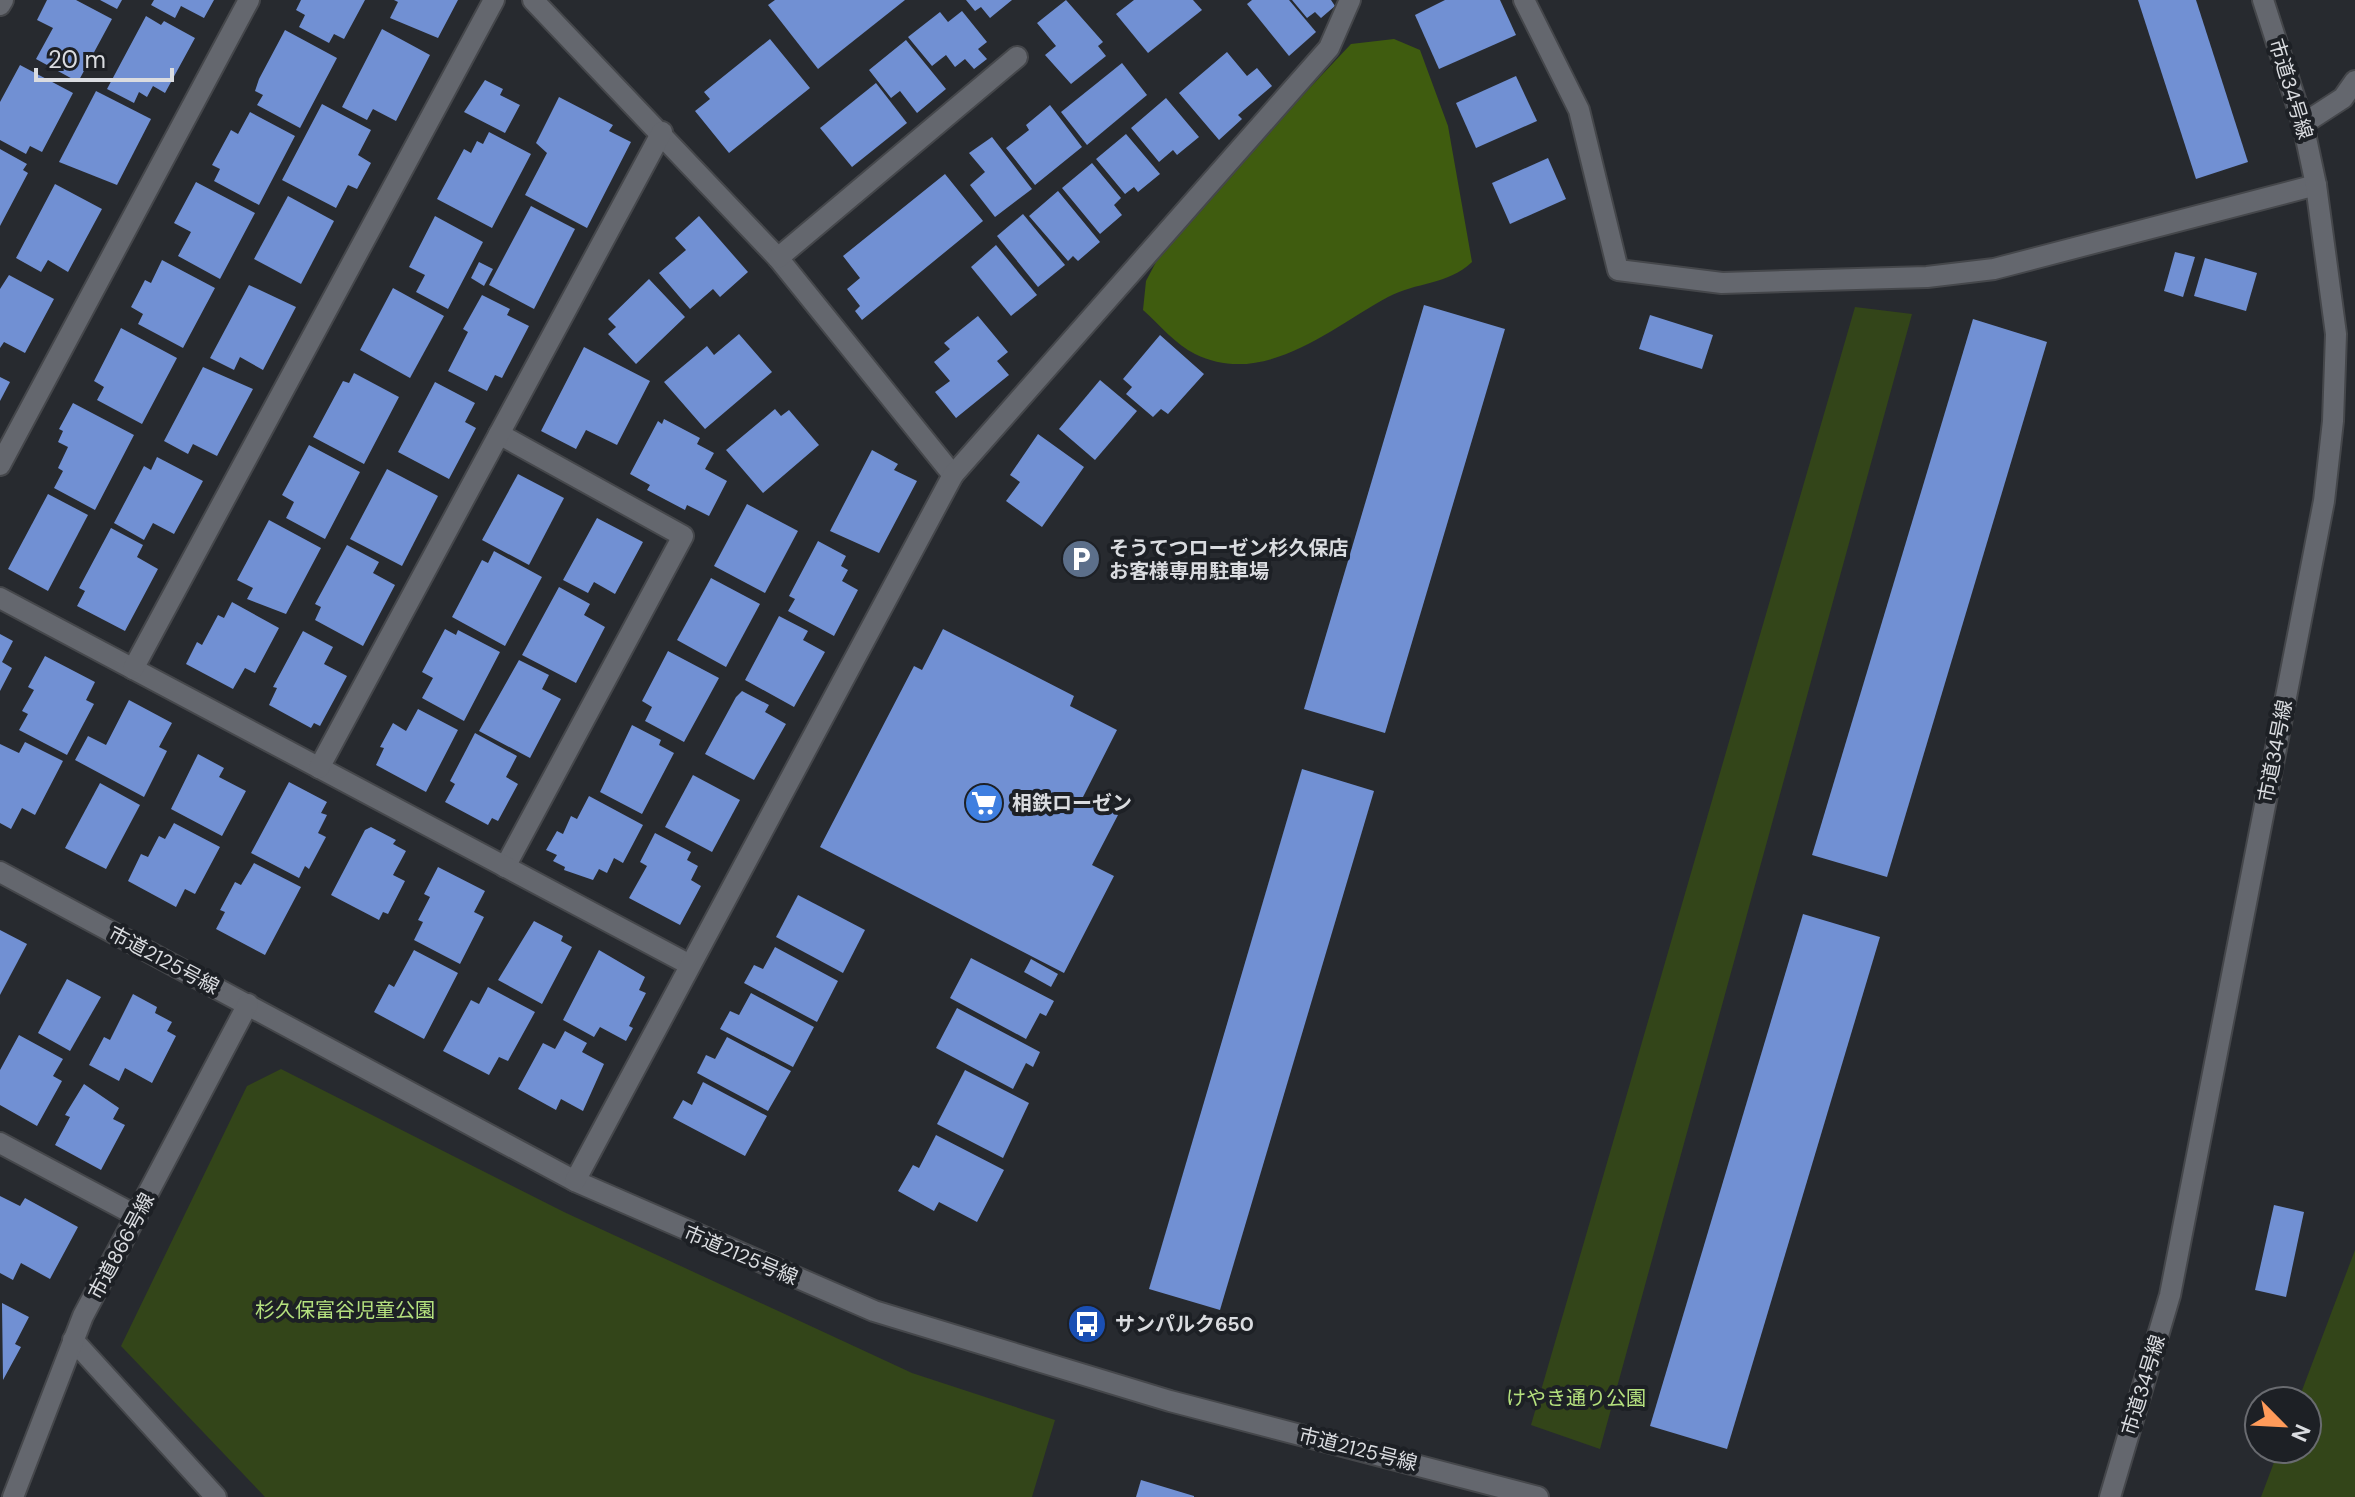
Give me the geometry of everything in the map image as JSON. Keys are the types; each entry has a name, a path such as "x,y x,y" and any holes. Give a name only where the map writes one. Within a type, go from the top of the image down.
{"street":[{"path":"0,5 3,0"},
{"path":"0,465 249,0"},
{"path":"133,669 494,0"},
{"path":"533,0 568,40 662,132 778,258 953,475"},
{"path":"575,1181 953,475 1329,48 1350,0"},
{"path":"1524,0 1579,110 1618,270 1722,283 1927,277 1994,269 2316,185"},
{"name":"市道34号線","path":"2110,1497 2170,1295 2324,501 2333,421 2336,334 2316,185 2303,124 2263,0"},
{"path":"778,258 1017,57"},
{"path":"2303,124 2343,98 2355,81"},
{"path":"319,768 662,132"},
{"path":"499,434 683,536 505,867"},
{"path":"0,598 690,965"},
{"name":"市道2125号線","path":"0,872 575,1181 874,1311 1170,1401 1538,1497"},
{"name":"市道866号線","path":"13,1497 73,1340 248,1004"},
{"path":"0,1143 137,1216"},
{"path":"73,1340 216,1497"}],"green space":[{"path":"1394,39 1420,50 1448,126 1472,262 1453,275 1388,297 1320,338 1271,359 1246,364 1221,363 1188,350 1143,310 1146,281 1156,262 1220,183 1351,44"},
{"name":"けやき通り公園","path":"1855,307 1912,314 1600,1449 1531,1425"},
{"name":"杉久保富谷児童公園","path":"281,1069 564,1212 912,1373 1055,1420 1032,1497 265,1497 121,1346 247,1086"},
{"path":"2355,1250 2355,1497 2261,1497 2273,1465 2323,1465 2323,1385 2304,1385"}],"building":[{"path":"47,0 76,0 112,19 78,82 36,59 53,28 37,20"},
{"path":"100,0 122,0 117,9"},
{"path":"154,0 214,0 204,18 181,6 175,18 151,5"},
{"path":"301,0 365,0 344,39 334,34 329,43 299,27 305,15 296,10"},
{"path":"394,0 458,0 438,38 390,18 398,2"},
{"path":"775,0 905,0 818,69 768,5"},
{"path":"966,0 1012,0 990,18 981,7 975,11"},
{"path":"1066,0 1103,42 1098,46 1106,56 1071,84 1045,55 1056,46 1037,23"},
{"path":"1134,0 1193,0 1202,10 1148,53 1116,14"},
{"path":"1252,0 1289,0 1316,32 1289,56 1247,4"},
{"path":"1292,0 1331,0 1335,6 1321,18 1315,12 1307,18"},
{"path":"1445,0 1500,0 1516,35 1439,69 1415,15"},
{"path":"2138,0 2196,0 2248,162 2196,179"},
{"path":"962,11 987,42 978,49 987,59 974,69 965,59 955,67 946,55 932,66 908,37 940,12 948,22"},
{"path":"146,16 161,25 164,21 195,38 165,93 153,86 147,97 139,92 134,103 107,89"},
{"path":"382,29 430,55 396,121 373,109 367,120 342,107"},
{"path":"285,30 337,58 300,128 257,105 263,95 255,91 259,79"},
{"path":"770,39 810,88 729,153 695,111 710,99 704,92"},
{"path":"906,40 946,89 917,113 900,91 891,98 869,70"},
{"path":"1227,52 1247,76 1257,68 1272,86 1238,115 1242,119 1219,140 1179,93"},
{"path":"1122,63 1147,95 1087,145 1061,112"},
{"path":"20,65 73,93 42,152 30,146 26,154 0,140 0,102"},
{"path":"1516,76 1537,121 1476,148 1456,103"},
{"path":"485,80 503,89 500,95 520,105 505,133 464,112"},
{"path":"876,83 907,123 852,167 820,128"},
{"path":"96,91 151,119 117,185 59,162"},
{"path":"559,97 613,125 609,131 631,142 587,228 525,195 547,153 536,143"},
{"path":"1166,98 1199,137 1177,155 1173,150 1159,162 1131,128"},
{"path":"322,104 371,130 358,155 371,163 357,189 348,185 336,208 282,180"},
{"path":"1050,105 1082,147 1035,185 1006,148 1029,130 1026,125"},
{"path":"250,112 295,136 259,205 214,181 220,169 212,165 231,130 238,134"},
{"path":"489,132 531,154 492,228 437,199 464,149 471,153 477,141 483,144"},
{"path":"1126,134 1160,174 1138,192 1134,187 1125,194 1096,159"},
{"path":"992,137 1032,189 995,217 970,185 985,172 969,153"},
{"path":"0,149 27,164 23,170 28,173 0,226"},
{"path":"1548,158 1566,199 1510,224 1492,183"},
{"path":"1092,163 1121,198 1114,205 1122,215 1100,234 1062,188"},
{"path":"945,174 983,221 862,320 855,311 860,306 847,289 860,278 843,256"},
{"path":"196,182 255,213 220,279 178,256 191,232 174,223"},
{"path":"55,184 102,209 68,272 48,260 41,272 16,258"},
{"path":"1058,191 1100,242 1078,261 1073,256 1068,261 1029,216"},
{"path":"288,196 334,221 301,284 254,259"},
{"path":"531,206 575,229 534,309 489,285"},
{"path":"1023,214 1065,265 1038,287 997,236"},
{"path":"435,216 483,242 448,309 416,292 425,275 409,267"},
{"path":"699,216 748,272 720,297 713,289 690,309 659,273 686,250 675,238"},
{"path":"996,245 1037,295 1011,316 971,267"},
{"path":"2175,252 2195,257 2183,297 2164,291"},
{"path":"2205,258 2257,273 2246,311 2194,296"},
{"path":"162,260 215,288 183,348 138,324 143,314 131,307 145,280 151,283"},
{"path":"479,262 493,269 484,286 471,278"},
{"path":"9,275 54,299 25,353 4,342 0,348 0,289"},
{"path":"649,279 685,317 636,364 608,334 616,327 608,319"},
{"path":"249,285 296,307 263,370 240,357 234,370 210,358"},
{"path":"393,288 444,316 410,378 360,350"},
{"path":"482,295 510,309 507,315 529,326 502,378 495,375 487,391 448,371 468,332 463,329"},
{"path":"1424,305 1505,329 1385,733 1304,709"},
{"path":"1650,315 1713,335 1702,369 1639,349"},
{"path":"978,316 1008,352 997,361 1009,375 956,418 935,392 950,381 934,362 950,349 944,343"},
{"path":"1973,319 2047,342 1887,877 1812,855"},
{"path":"121,328 177,358 142,424 97,400 104,387 94,381"},
{"path":"739,334 772,372 705,429 664,382 707,346 714,355"},
{"path":"1160,335 1204,374 1168,414 1161,409 1153,417 1126,394 1132,387 1123,379"},
{"path":"584,347 650,381 617,445 586,430 576,449 541,431"},
{"path":"203,367 253,389 217,456 193,444 188,454 164,441"},
{"path":"354,373 399,397 364,464 313,437 343,381 349,383"},
{"path":"0,377 10,382 0,401"},
{"path":"1100,380 1137,411 1095,460 1059,429"},
{"path":"435,382 475,403 465,422 476,428 449,479 398,452"},
{"path":"73,403 134,435 95,510 54,488 63,471 58,468 68,447 58,442 63,431 59,429"},
{"path":"775,409 781,416 789,410 819,445 763,493 726,450"},
{"path":"664,419 700,438 697,444 714,453 705,469 727,481 709,516 687,505 685,510 647,490 650,485 630,474 658,421 662,424"},
{"path":"1038,434 1084,467 1042,527 1006,501 1020,482 1010,475"},
{"path":"309,445 360,472 325,539 286,518 294,502 282,495"},
{"path":"872,450 898,464 894,470 917,481 879,553 830,531"},
{"path":"157,457 203,481 174,534 153,523 144,540 114,523 144,466 151,470"},
{"path":"387,469 438,496 402,566 350,539"},
{"path":"518,474 564,498 529,565 482,540"},
{"path":"48,494 88,515 48,591 8,569"},
{"path":"747,504 798,531 765,593 714,566"},
{"path":"597,518 643,542 615,594 594,582 588,593 563,580"},
{"path":"269,520 321,548 286,614 247,599 253,588 237,580"},
{"path":"111,528 143,545 137,557 158,569 125,631 77,606 85,591 79,588"},
{"path":"818,541 846,556 841,566 848,570 842,581 858,590 834,636 788,611 795,599 789,596"},
{"path":"347,545 379,562 373,573 395,585 363,646 315,620 321,607 315,604"},
{"path":"494,551 542,577 505,646 452,617 482,560 488,563"},
{"path":"711,578 760,604 726,667 677,640"},
{"path":"559,587 590,604 584,615 605,627 576,683 522,655"},
{"path":"232,602 279,628 255,673 245,668 233,689 186,664 197,642 202,645 218,615 224,618"},
{"path":"779,616 808,631 803,640 825,652 794,707 745,680"},
{"path":"445,629 456,635 458,630 500,652 464,721 422,698 433,678 422,672"},
{"path":"943,629 1074,696 1070,706 1117,730 1083,797 1118,815 1092,865 1114,876 1064,973 820,847 914,666 922,670"},
{"path":"303,631 333,647 324,664 347,676 320,726 314,723 311,728 269,705 277,688 273,687"},
{"path":"0,634 13,641 2,662 12,668 0,691"},
{"path":"668,651 719,678 684,742 645,721 652,707 642,701"},
{"path":"45,656 95,682 86,700 94,704 67,755 19,730 28,714 22,711 34,690 28,687"},
{"path":"519,660 549,675 542,689 561,699 530,758 479,731"},
{"path":"742,691 769,705 765,712 786,724 754,780 705,754"},
{"path":"129,700 172,723 159,747 167,751 144,797 75,760 88,736 106,745"},
{"path":"418,709 458,730 426,792 376,765 384,748 380,747 393,723 406,731"},
{"path":"632,725 661,740 659,745 674,753 642,814 600,792"},
{"path":"475,733 517,756 506,777 518,784 498,821 492,818 488,825 445,802 455,784 450,781"},
{"path":"25,742 63,761 35,815 22,808 11,829 0,823 0,744 19,753"},
{"path":"198,754 224,768 219,777 246,791 222,836 171,809"},
{"path":"1302,769 1374,791 1220,1310 1149,1289"},
{"path":"693,775 740,800 712,852 665,827"},
{"path":"289,782 327,802 321,813 327,815 318,833 326,837 309,869 305,866 299,878 251,853"},
{"path":"100,783 140,805 106,869 65,848"},
{"path":"589,796 643,825 623,863 614,858 607,873 599,869 593,880 564,870 565,867 553,861 557,855 546,850 557,831 563,834 571,816 577,819"},
{"path":"174,823 220,847 195,894 185,889 176,907 128,881 141,854 148,857 159,836 165,839"},
{"path":"371,827 396,840 393,844 406,851 393,875 405,881 388,914 383,912 379,920 331,895 365,830"},
{"path":"655,833 691,852 687,860 698,866 691,880 701,886 680,925 629,898 647,866 640,862"},
{"path":"254,863 301,887 265,955 216,929 225,912 220,910 235,882 241,885"},
{"path":"438,867 485,891 474,912 484,917 460,964 414,940 423,922 418,920 430,897 424,894"},
{"path":"798,895 865,930 843,973 776,937"},
{"path":"1803,914 1880,937 1727,1449 1650,1426"},
{"path":"534,921 563,936 561,941 572,947 542,1004 498,980"},
{"path":"0,930 27,944 0,995"},
{"path":"775,947 838,981 817,1022 744,983 754,965 763,969"},
{"path":"414,950 458,973 424,1039 374,1012 389,984 394,987"},
{"path":"599,950 645,977 639,990 646,993 629,1026 633,1028 626,1041 600,1027 594,1037 563,1020"},
{"path":"971,958 1054,1001 1046,1016 1040,1013 1026,1039 950,998"},
{"path":"1031,959 1058,974 1051,987 1024,972"},
{"path":"67,979 101,997 70,1051 38,1033"},
{"path":"488,987 535,1012 508,1061 499,1057 489,1075 443,1051 471,1000 479,1004"},
{"path":"751,993 814,1027 793,1067 720,1029 730,1011 739,1015"},
{"path":"133,994 157,1007 155,1013 172,1022 167,1031 176,1036 152,1083 125,1068 119,1081 89,1065 104,1037 110,1040"},
{"path":"957,1008 1040,1052 1033,1067 1026,1063 1013,1089 936,1048"},
{"path":"565,1031 587,1043 582,1052 604,1064 583,1111 561,1099 556,1110 518,1089 543,1043 555,1049"},
{"path":"19,1035 63,1059 53,1076 62,1081 37,1126 0,1105 0,1070"},
{"path":"727,1037 791,1071 768,1111 697,1073 706,1055 715,1059"},
{"path":"965,1070 1029,1103 1003,1158 937,1124"},
{"path":"703,1082 767,1116 745,1156 673,1118 683,1100 692,1105"},
{"path":"84,1084 119,1108 113,1119 125,1125 101,1170 55,1145 70,1117 65,1115"},
{"path":"936,1135 1004,1170 977,1222 939,1202 934,1211 898,1191 913,1165 919,1168"},
{"path":"0,1196 20,1206 25,1198 78,1227 50,1279 21,1263 13,1280 0,1273"},
{"path":"2274,1205 2304,1212 2286,1297 2255,1290"},
{"path":"2,1303 29,1317 15,1344 21,1347 3,1380"},
{"path":"1141,1480 1194,1496 1194,1497 1136,1497"}],"place":[{"name":"そうてつローゼン杉久保店 お客様専用駐車場","path":"1081,559"},
{"name":"相鉄ローゼン","path":"984,803"},
{"name":"サンパルク650","path":"1087,1324"}]}
